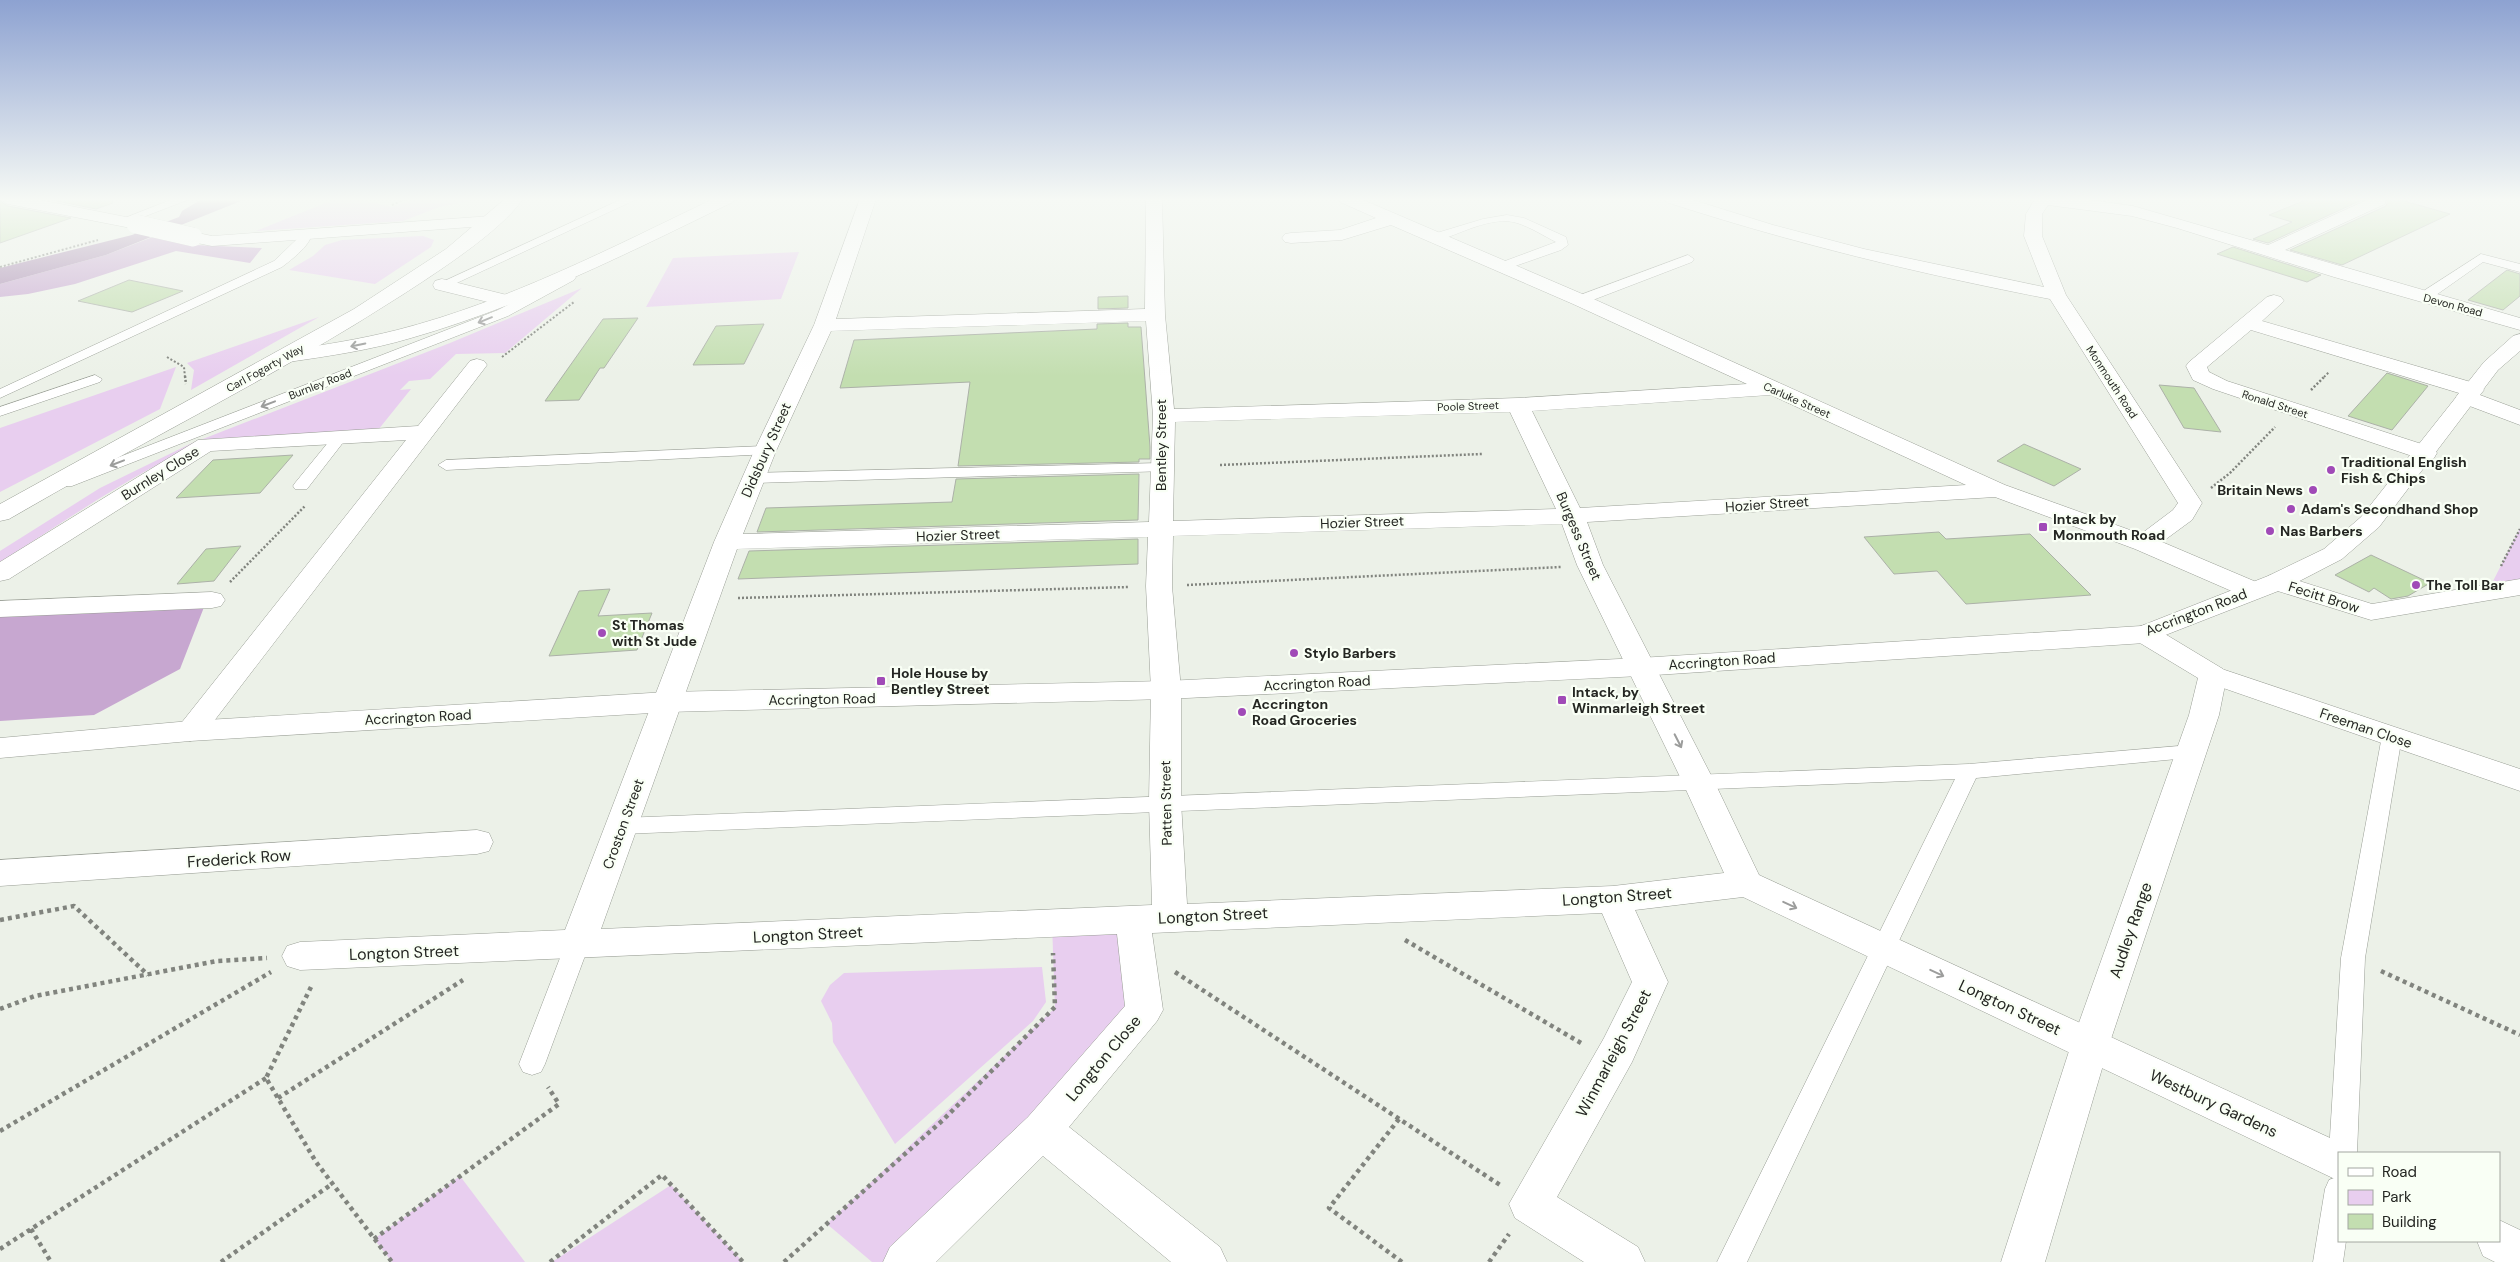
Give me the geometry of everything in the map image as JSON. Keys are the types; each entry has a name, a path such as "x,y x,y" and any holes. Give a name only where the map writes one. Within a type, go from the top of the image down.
{"main road":[{"name":"Carl Fogarty Way","path":"0,514 288,356 375,304 443,258"},
{"name":"Burnley Road","path":"288,356 348,348 410,334 466,316 604,258"},
{"name":"Didsbury Street","path":"667,702 727,542 764,451 824,325 847,258"},
{"name":"Bentley Street","path":"1155,258 1155,315 1164,416 1159,586 1166,690"},
{"name":"Carluke Street","path":"1480,258 1580,300 1997,490 2264,586"},
{"path":"1884,258 1982,281 2057,295"},
{"name":"Monmouth Road","path":"2042,258 2057,295 2190,504"},
{"name":"Devon Road","path":"2297,258 2520,324"},
{"path":"442,285 504,300"},
{"name":"Burnley Road","path":"344,323 380,328 405,327 504,300"},
{"name":"Ronald Street","path":"2274,301 2196,366 2200,376 2220,385 2292,410 2426,452"},
{"path":"824,325 1155,315"},
{"path":"2248,323 2470,393 2520,418"},
{"name":"Accrington Road","path":"0,748 190,731 667,702 1166,690 1640,667 2145,634 2264,586 2333,554 2370,522 2491,366 2520,340"},
{"path":"190,731 477,365"},
{"name":"Poole Street","path":"1164,416 1518,405 1772,389"},
{"name":"Burgess Street","path":"1518,405 1572,516 1590,565 1640,667"},
{"name":"Burnley Close","path":"0,573 206,445 424,432"},
{"name":"Hozier Street","path":"727,542 1572,516 1997,490"},
{"path":"2144,544 2183,514 2190,504"},
{"name":"Fecitt Brow","path":"2264,586 2372,612 2520,587"},
{"path":"0,609 88,599 212,600"},
{"path":"2145,634 2213,675"},
{"path":"1640,667 1698,781 1746,884"},
{"name":"Freeman Close","path":"2213,675 2520,780"},
{"name":"Audley Range","path":"2023,1262 2090,1045 2204,714 2213,675"},
{"name":"Patten Street","path":"1147,928 1165,802 1166,690"},
{"name":"Croston Street","path":"578,945 667,702"},
{"name":"Frederick Row","path":"0,874 477,842"},
{"name":"Longton Street","path":"313,955 514,948 1052,923 1147,928 1613,899 1746,884 2090,1045"},
{"name":"Winmarleigh Street","path":"1530,1204 1612,1061 1650,982 1613,899"},
{"name":"Longton Close","path":"905,1262 1042,1130 1144,1010 1147,928"},
{"name":"Westbury Gardens","path":"2090,1045 2338,1162"},
{"path":"1042,1130 1205,1262"},
{"path":"1530,1204 1623,1262"},
{"path":"2500,1242 2520,1252"}],"lane":[{"path":"0,394 278,264 285,258"},
{"path":"442,285 502,258"},
{"name":"Burnley Road","path":"28,498 503,313 604,258"},
{"path":"1501,267 1526,258"},
{"path":"2424,297 2481,258 2520,268"},
{"path":"1580,300 1688,259"},
{"path":"0,412 95,379"},
{"path":"301,486 340,437"},
{"path":"446,465 764,451"},
{"path":"754,478 1162,468"},
{"path":"2343,1152 2353,958 2392,736"},
{"path":"622,826 1165,802 1969,771 2191,752"},
{"path":"1732,1262 1886,949 1969,771"},
{"path":"532,1064 578,945"},
{"path":"2328,1262 2338,1196"}],"path":[{"path":"2190,504 2230,473 2348,353"},
{"path":"167,357 184,367 186,371 186,387"},
{"path":"1220,466 1482,454"},
{"path":"212,600 306,504 301,486"},
{"path":"2487,593 2520,529"},
{"path":"707,599 1159,586 1590,565"},
{"path":"0,920 74,906 148,975"},
{"path":"784,1262 943,1120 1055,1008 1052,923"},
{"path":"1147,928 1400,1119 1530,1204"},
{"path":"1402,938 1612,1061"},
{"path":"278,1098 514,948"},
{"path":"0,1009 35,996 218,961 313,955"},
{"path":"0,1249 266,1078 313,955"},
{"path":"0,1131 313,955"},
{"path":"2353,958 2520,1035"},
{"path":"374,1239 559,1104 532,1064"},
{"path":"266,1078 316,1162 392,1262"},
{"path":"1400,1119 1329,1208 1402,1262"},
{"path":"550,1262 662,1176 744,1262"},
{"path":"221,1262 332,1184"},
{"path":"31,1230 51,1262"}],"green space":[{"path":"310,258 415,258 375,284 289,270"},
{"path":"673,258 797,258 781,299 646,307"},
{"path":"582,288 505,353 456,354 430,379 409,381 400,390 411,389 378,430 210,440 156,466 103,496 0,562 0,551 100,488 190,444 450,343"},
{"path":"319,317 191,390 194,370 187,363"},
{"path":"176,367 160,409 0,492 0,428"},
{"path":"2520,528 2520,587 2487,593"},
{"path":"1133,919 1144,1010 905,1262 872,1262 827,1224 1055,1008 1052,923"},
{"path":"1042,967 1046,1002 1033,1021 895,1144 833,1042 832,1023 821,1001 830,985 844,973"},
{"path":"460,1176 525,1262 392,1262 374,1239"},
{"path":"671,1185 743,1262 552,1262"}],"shaded area":[{"path":"40,258 95,258 0,284 0,268"},
{"path":"95,258 155,258 75,284 28,294 0,297 0,284"},
{"path":"219,258 254,258 250,263"},
{"path":"206,602 180,669 94,715 0,721 0,610"}],"building":[{"path":"2230,258 2267,258 2321,275 2307,282"},
{"path":"2317,258 2357,258 2342,265"},
{"path":"2507,270 2520,274 2520,296 2503,310 2468,300"},
{"path":"129,280 183,291 132,312 78,301"},
{"path":"1128,296 1128,308 1098,309 1098,297"},
{"path":"638,318 604,368 600,368 579,400 545,401 603,319"},
{"path":"1128,323 1128,327 1141,327 1150,459 1139,459 1139,462 958,466 970,382 840,388 854,340 1097,329 1097,324"},
{"path":"764,324 744,364 693,365 716,326"},
{"path":"2387,373 2428,386 2392,430 2348,416"},
{"path":"2159,385 2194,388 2221,432 2184,428"},
{"path":"2024,444 2081,469 2054,486 1997,461"},
{"path":"293,455 260,493 176,498 213,460"},
{"path":"1139,474 1138,520 757,532 766,508 952,502 956,479"},
{"path":"1939,532 1946,539 2030,534 2091,595 1966,604 1937,571 1894,574 1864,537"},
{"path":"1138,539 1138,564 738,579 749,551"},
{"path":"241,546 214,581 177,584 206,549"},
{"path":"2371,555 2430,583 2408,596 2391,599 2374,588 2369,592 2335,575"},
{"name":"St Thomas with St Jude","path":"610,589 598,616 652,613 637,650 549,656 579,591"}],"place":[{"name":"Traditional English Fish & Chips","path":"2331,470"},
{"name":"Britain News","path":"2313,490"},
{"name":"Adam's Secondhand Shop","path":"2291,509"},
{"name":"Intack by Monmouth Road","path":"2043,527"},
{"name":"Nas Barbers","path":"2270,531"},
{"name":"The Toll Bar","path":"2416,585"},
{"name":"St Thomas with St Jude","path":"602,633"},
{"name":"Stylo Barbers","path":"1294,653"},
{"name":"Hole House by Bentley Street","path":"881,681"},
{"name":"Intack, by Winmarleigh Street","path":"1562,700"},
{"name":"Accrington Road Groceries","path":"1242,712"}]}
